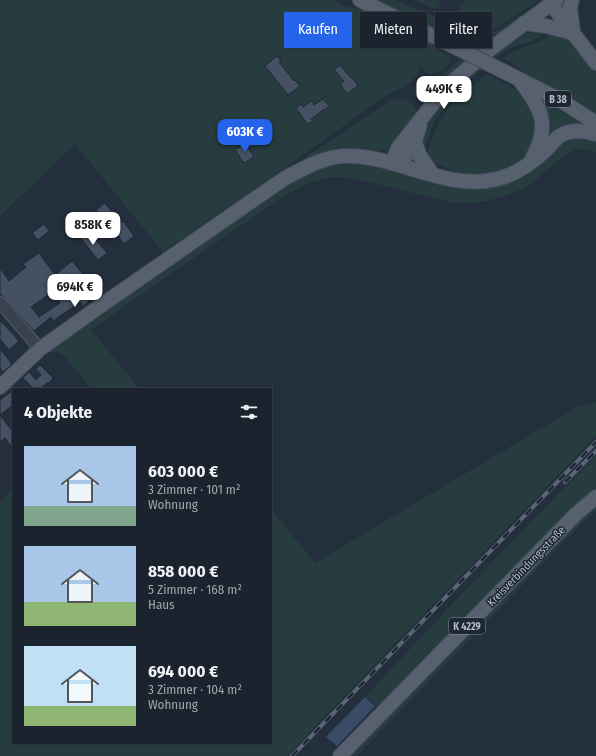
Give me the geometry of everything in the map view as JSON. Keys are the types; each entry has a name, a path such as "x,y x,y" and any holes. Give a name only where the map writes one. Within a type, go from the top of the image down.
{"main road":[{"name":"B 38","path":"360,0 518,78 560,100 596,123"},
{"path":"572,0 570,7 573,33"},
{"path":"393,163 398,148 447,86 493,47 554,2 573,33 596,63"},
{"path":"524,23 546,26 573,33"},
{"path":"518,78 538,107 543,122 542,135 530,163"},
{"path":"393,163 403,160 408,155 415,143 421,119"},
{"path":"2,381 40,349 103,304 280,181 308,165 327,159 344,156 361,157 393,163 453,180 475,182 496,180 514,173 530,163 546,150 558,137 568,132 580,130 596,134"},
{"path":"415,143 420,156 433,175"},
{"name":"Kreisverbindungsstraße","path":"340,756 565,526 596,497"}],"street":[{"path":"0,302 40,349"}],"green space":[{"path":"0,0 333,0 342,5 371,12 360,12 360,48 427,48 427,42 437,50 451,57 449,64 446,67 429,75 421,67 418,70 419,73 411,82 379,100 163,252 75,144 0,216"},
{"path":"374,0 394,0 424,12 398,12"},
{"path":"415,0 437,0 441,4 439,8 432,8"},
{"path":"467,0 539,0 498,27 492,29 492,12 459,12 457,11 462,3"},
{"path":"547,0 499,33 492,35 492,33"},
{"path":"427,13 435,17 435,30 427,26"},
{"path":"543,29 540,37 514,47 498,56 456,95 434,123 423,151 421,140 423,132 445,97 504,45 528,33"},
{"path":"551,30 564,35 579,50 596,72 596,117 503,58 508,54 545,39 549,36"},
{"path":"473,48 480,48 427,97 421,100 414,95 413,91 415,86 449,69"},
{"path":"486,74 515,89 528,99 535,111 537,138 527,156 514,166 494,173 470,175 459,173 431,161 426,156 435,130 443,115 447,109"},
{"path":"543,96 593,129 543,150 538,99"},
{"path":"396,99 412,104 416,113 394,146 389,149 382,150 335,150 320,153 302,161 301,160 390,101"},
{"path":"572,135 596,138 596,153 585,149 574,150 525,188 487,201 468,203 450,202 342,177 330,177 306,184 286,195 91,330 139,388 91,388 61,353 47,352 280,188 316,169 337,165 372,165 405,174 411,178 449,188 476,188 555,146"},
{"path":"596,402 596,436 287,756 0,756 0,502 12,489 12,744 272,744 272,510 315,563 577,407"},
{"path":"596,455 596,489 379,708 366,696 453,603"},
{"path":"596,504 596,511 585,520 357,756 349,756 581,517"}],"water":[{"path":"365,697 375,706 337,746 326,737"}],"building":[{"path":"277,56 281,61 279,62 294,81 295,80 300,86 288,95 265,66"},
{"path":"340,65 351,78 352,77 358,86 347,94 340,84 344,81 334,70"},
{"path":"323,99 329,106 311,119 313,121 307,124 296,108 301,104 303,107 312,101 314,105"},
{"path":"245,143 254,157 244,163 235,150"},
{"path":"105,203 120,223 123,221 134,236 124,244 112,227 107,222 106,223 96,210"},
{"path":"44,224 49,231 38,240 32,233"},
{"path":"88,231 107,253 98,260 80,237"},
{"path":"39,253 55,275 72,261 83,274 73,281 89,302 83,306 80,302 53,321 51,317 34,331 0,293 0,268 9,281 26,267 23,264","holes":["52,292 60,303 39,317 31,307"]},
{"path":"0,320 19,341 9,350 0,339"},
{"path":"0,349 12,364 3,372 0,368"},
{"path":"40,365 53,378 49,383 48,382 41,388 33,388 23,378 29,372 36,380 41,375 36,369"},
{"path":"12,391 12,406 0,415 0,400"},
{"path":"0,415 12,431 12,448 5,438 0,442"}],"railway":[{"path":"292,756 596,442"},
{"path":"565,482 596,451"}]}
